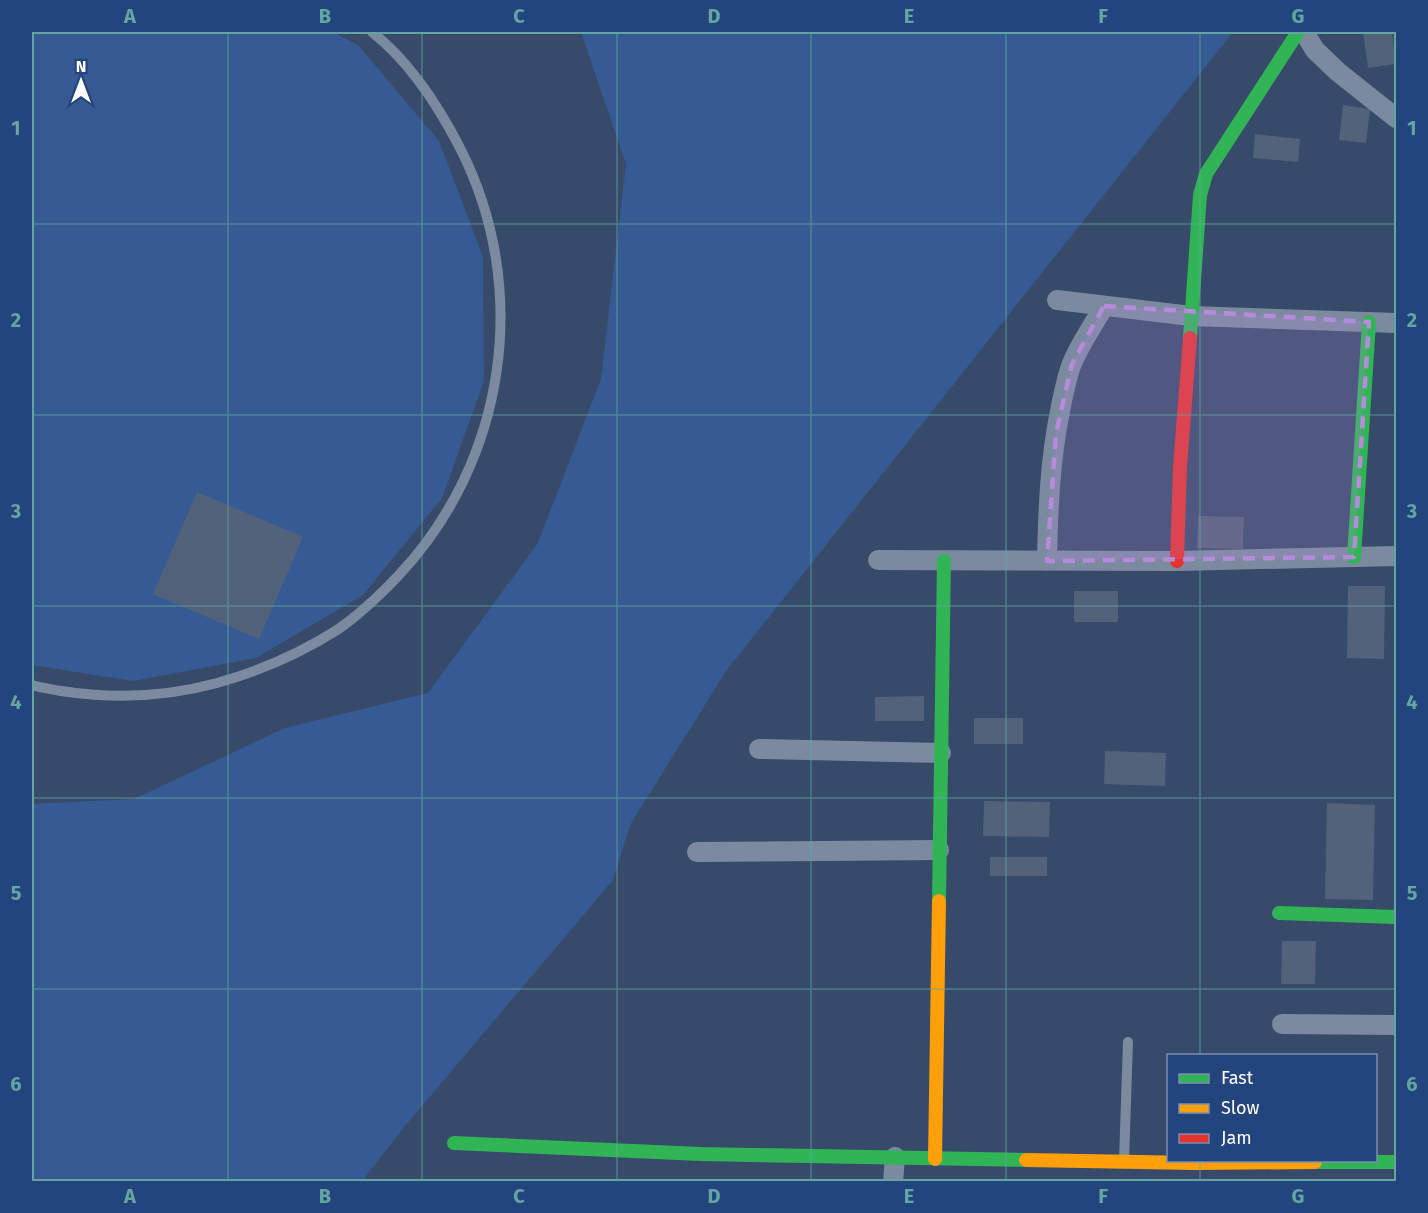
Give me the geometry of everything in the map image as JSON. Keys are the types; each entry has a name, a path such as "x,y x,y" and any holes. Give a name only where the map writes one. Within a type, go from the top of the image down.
{"street":[{"path":"1177,561 1180,467 1200,195 1206,174 1298,32"},
{"path":"1304,32 1315,50 1338,72 1396,118"},
{"path":"1057,300 1191,316 1396,323"},
{"path":"1047,561 1051,473 1067,379 1072,364 1104,306"},
{"path":"1354,557 1369,322"},
{"path":"878,561 1177,561 1396,556"},
{"path":"935,1159 944,561"},
{"path":"759,749 941,753"},
{"path":"697,852 939,850"},
{"path":"1279,913 1396,917"},
{"path":"1282,1024 1396,1025"},
{"path":"454,1143 700,1154 1124,1162 1194,1172 1396,1162"},
{"path":"893,1182 895,1157"}],"lane":[{"path":"32,685 90,695 143,696 215,684 245,675 294,655 339,628 379,596 415,557 446,515 470,469 487,419 498,369 501,316 497,264 486,213 468,164 445,118 415,76 381,38 372,32"},
{"path":"1124,1162 1128,1042"}],"highlighted area":[{"path":"1104,306 1369,322 1354,557 1047,561 1056,433 1072,364"}],"shaded area":[{"path":"32,32 333,32 359,46 439,141 483,257 484,381 442,498 363,595 256,658 133,681 32,665"},
{"path":"581,32 1233,32 726,671 630,825 613,880 405,1126 362,1181 32,1181 32,804 134,799 285,728 428,693 538,543 601,379 626,164"}],"building":[{"path":"1363,32 1392,32 1396,64 1368,68"},
{"path":"1343,105 1370,109 1366,143 1339,140"},
{"path":"1255,134 1300,139 1298,162 1253,158"},
{"path":"1394,396 1396,396 1396,428 1394,428"},
{"path":"197,492 303,537 259,639 153,594"},
{"path":"1198,516 1244,517 1243,549 1197,548"},
{"path":"1348,586 1385,586 1384,659 1347,658"},
{"path":"1074,591 1118,591 1118,622 1074,622"},
{"path":"924,696 924,721 875,721 875,697"},
{"path":"974,718 1023,718 1023,744 974,744"},
{"path":"1105,751 1166,753 1165,786 1104,784"},
{"path":"984,801 1050,802 1049,837 983,836"},
{"path":"1327,803 1375,805 1373,900 1325,899"},
{"path":"990,857 1047,857 1047,876 990,876"},
{"path":"1282,941 1316,941 1315,984 1281,984"}],"traffic: fast":[{"path":"1190,338 1200,195 1206,174 1298,32"},
{"path":"1354,557 1369,322"},
{"path":"939,901 944,561"},
{"path":"1279,913 1396,917"},
{"path":"454,1143 701,1154 1026,1160"},
{"path":"1315,1162 1396,1162"}],"traffic: slow":[{"path":"935,1159 939,901"},
{"path":"1026,1160 1195,1163 1315,1162"}],"traffic: jam":[{"path":"1177,561 1180,467 1190,338"}]}
